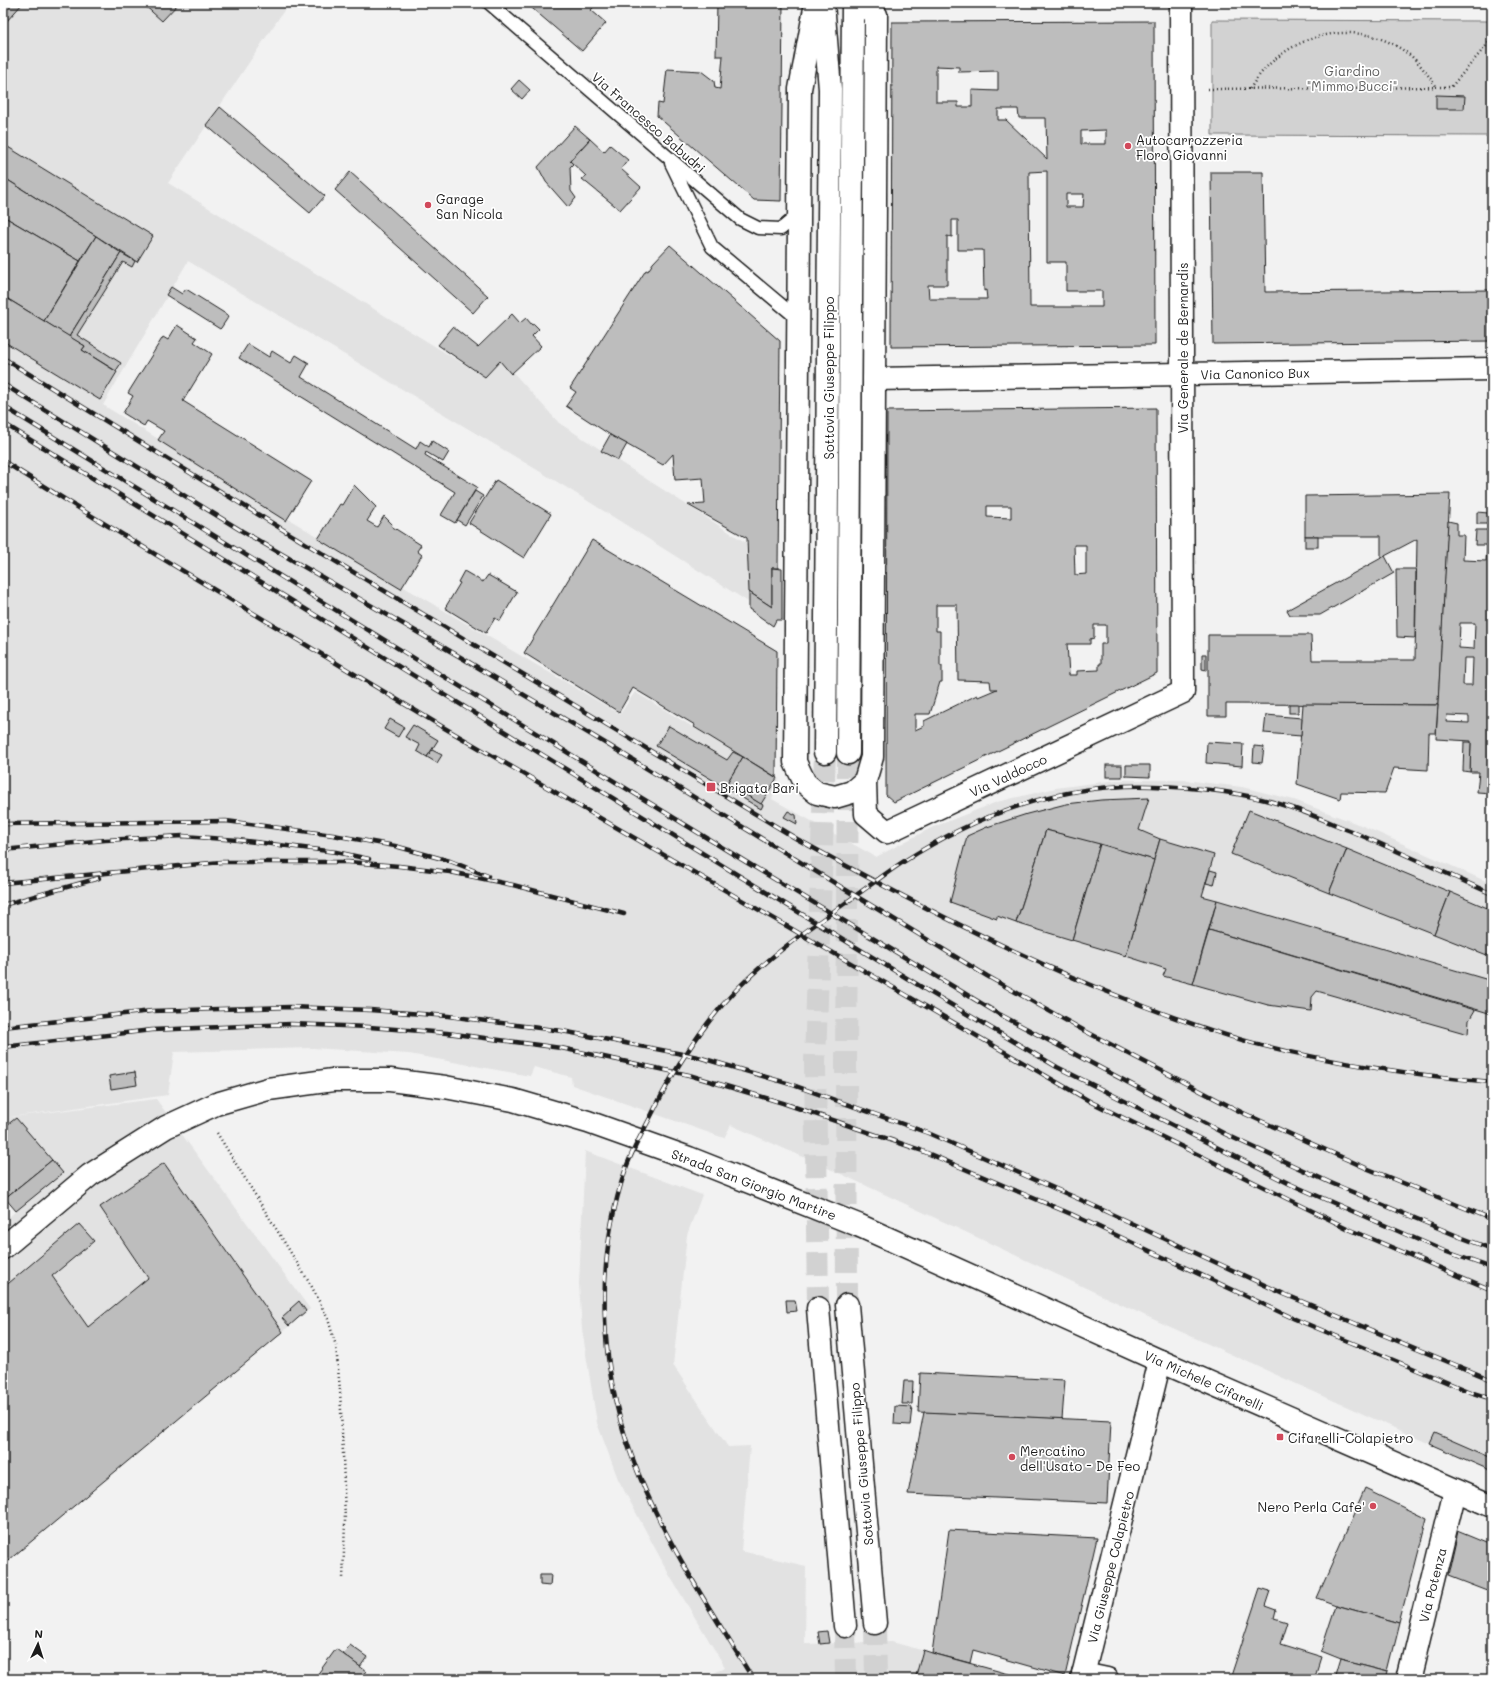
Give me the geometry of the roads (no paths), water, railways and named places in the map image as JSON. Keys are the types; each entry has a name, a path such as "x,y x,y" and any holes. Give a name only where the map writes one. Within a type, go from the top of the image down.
{"street":[{"path":"816,3 800,89 795,762 805,783 817,793 835,797 852,792 865,781 872,757 876,15 863,3"},
{"name":"Sottovia Giuseppe Filippo","path":"823,3 830,89 825,752"},
{"name":"Sottovia Giuseppe Filippo","path":"848,753 853,3"},
{"name":"Via Generale de Bernardis","path":"1181,3 1183,692"},
{"name":"Via Canonico Bux","path":"874,379 1492,369"},
{"name":"Via Valdocco","path":"865,781 866,814 887,832 1183,692"},
{"name":"Strada San Giorgio Martire","path":"3,1248 90,1175 166,1127 216,1104 268,1089 333,1080 390,1080 445,1087 513,1100 588,1122 689,1158 858,1225 917,1251"},
{"name":"Via Michele Cifarelli","path":"917,1251 1160,1361 1492,1506"},
{"name":"Sottovia Giuseppe Filippo","path":"847,1305 875,1623"},
{"path":"818,1308 845,1626"},
{"name":"Via Giuseppe Colapietro","path":"1083,1676 1160,1361"},
{"name":"Via Potenza","path":"1409,1679 1455,1491"},
{"path":"1083,1676 1107,1679"}],"lane":[{"name":"Via Francesco Babudri","path":"489,3 740,219 758,228 781,229 799,214"},
{"path":"668,158 712,247 798,318"}],"tunnel":[{"path":"818,1308 815,1062 825,752"},
{"path":"847,1305 846,1063 848,753"},
{"path":"875,1623 876,1679"},
{"path":"845,1626 846,1679"}],"railway":[{"path":"3,358 290,534 797,839 962,926 1090,985 1177,1019 1238,1039 1312,1057 1402,1072 1492,1082"},
{"path":"3,384 242,531 457,655 610,746 987,976 1083,1030 1241,1112 1366,1168 1492,1219"},
{"path":"3,406 746,862 999,1014 1225,1134 1331,1183 1492,1249"},
{"path":"3,423 759,888 928,991 1057,1067 1290,1184 1444,1251 1492,1268"},
{"path":"3,461 441,726 1091,1102 1351,1230 1492,1290"},
{"path":"753,1679 702,1597 670,1541 642,1483 620,1420 612,1385 607,1349 605,1313 605,1277 609,1241 615,1205 628,1163 635,1146 673,1074 703,1029 738,988 776,954 896,867 931,845 961,829 991,816 1054,796 1086,790 1119,786 1152,786 1219,791 1270,801 1303,812 1353,832 1492,894"},
{"path":"3,824 226,821 333,835 395,846 450,861 488,876"},
{"path":"3,850 105,840 183,836 238,840 336,852 369,859"},
{"path":"3,883 221,862 348,862 450,872 513,885 624,914"},
{"path":"3,905 99,878"},
{"path":"3,1027 152,1011 290,1007 370,1010 448,1016 562,1031 698,1057 790,1084 928,1133 1081,1200 1284,1294 1492,1380"},
{"path":"3,1047 152,1030 291,1024 369,1027 447,1033 561,1048 689,1075 783,1103 920,1150 1071,1214 1295,1319 1470,1392 1492,1399"}],"place":[{"name":"Autocarrozzeria Floro Giovanni","path":"1128,146"},
{"name":"Garage San Nicola","path":"428,205"},
{"name":"Brigata Bari","path":"711,787"},
{"name":"Cifarelli-Colapietro","path":"1280,1437"},
{"name":"Mercatino dell'Usato - De Feo","path":"1012,1457"},
{"name":"Nero Perla Cafe'","path":"1373,1506"}],"park label":[{"name":"Giardino \"Mimmo Bucci\"","path":"1352,78"}]}
